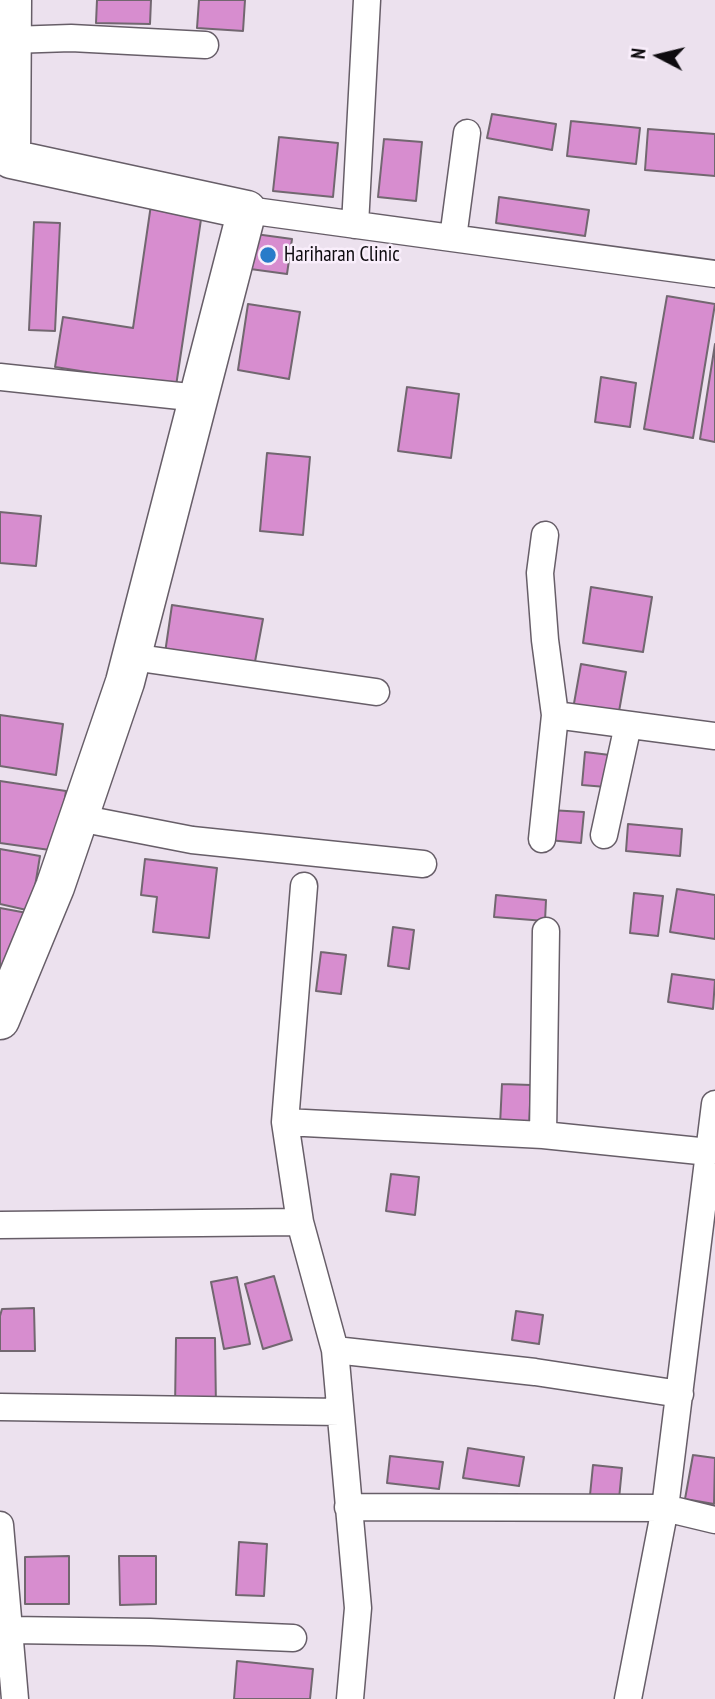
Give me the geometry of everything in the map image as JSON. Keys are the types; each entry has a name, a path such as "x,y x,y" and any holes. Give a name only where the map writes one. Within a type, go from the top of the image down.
{"street":[{"path":"12,0 6,159 247,210 715,274"},
{"path":"355,225 367,0"},
{"path":"11,40 71,38 205,45"},
{"path":"453,238 467,133"},
{"path":"0,1020 55,887 132,657 247,210"},
{"path":"0,377 199,398"},
{"path":"542,839 555,715 540,573 545,535"},
{"path":"132,657 376,692"},
{"path":"555,715 715,736"},
{"path":"604,835 628,725"},
{"path":"79,818 192,840 423,864"},
{"path":"304,886 285,1122 300,1222 335,1350 358,1608 350,1699"},
{"path":"543,1135 546,931"},
{"path":"628,1699 665,1508 715,1107"},
{"path":"285,1122 543,1135 709,1152"},
{"path":"0,1225 300,1222"},
{"path":"335,1350 535,1372 680,1394"},
{"path":"0,1407 340,1412"},
{"path":"348,1507 665,1508 715,1520"},
{"path":"0,1525 15,1699"},
{"path":"10,1630 293,1638"}],"building":[{"path":"97,0 151,0 150,24 96,23"},
{"path":"199,0 245,0 243,31 197,28"},
{"path":"492,114 556,124 552,150 487,138"},
{"path":"571,121 640,128 636,164 567,156"},
{"path":"648,129 715,134 715,176 645,170"},
{"path":"279,137 338,143 333,197 273,191"},
{"path":"384,139 422,142 416,201 378,197"},
{"path":"499,197 589,210 585,236 496,223"},
{"path":"152,198 203,206 176,386 55,367 63,317 133,328"},
{"path":"34,222 60,223 55,331 29,330"},
{"path":"248,233 292,239 287,274 243,268"},
{"path":"667,296 715,304 693,438 644,429"},
{"path":"248,304 300,312 289,379 238,370"},
{"path":"715,344 715,442 700,439"},
{"path":"601,377 636,383 630,427 595,422"},
{"path":"407,387 459,394 451,458 398,451"},
{"path":"267,453 310,457 303,535 260,531"},
{"path":"0,512 41,516 36,566 0,563"},
{"path":"591,587 652,597 643,652 583,643"},
{"path":"172,605 263,619 254,667 165,653"},
{"path":"581,664 626,672 618,717 573,709"},
{"path":"0,715 63,724 56,775 0,766"},
{"path":"585,752 610,755 606,787 582,785"},
{"path":"0,781 66,791 57,851 0,843"},
{"path":"550,810 584,812 581,843 548,840"},
{"path":"628,824 682,829 680,856 626,851"},
{"path":"0,849 40,856 31,911 0,904"},
{"path":"145,859 217,868 209,938 153,932 157,897 141,895"},
{"path":"677,889 715,895 715,939 670,932"},
{"path":"634,893 663,896 658,936 630,933"},
{"path":"496,895 546,900 545,921 494,917"},
{"path":"0,908 27,913 0,985"},
{"path":"393,927 414,930 409,969 388,966"},
{"path":"321,952 346,955 341,994 316,991"},
{"path":"672,974 715,980 713,1009 668,1002"},
{"path":"502,1084 531,1085 529,1126 500,1125"},
{"path":"391,1174 419,1177 415,1215 386,1211"},
{"path":"274,1276 292,1340 263,1349 245,1284"},
{"path":"237,1277 250,1344 224,1349 211,1282"},
{"path":"34,1308 35,1351 0,1351 2,1309"},
{"path":"516,1311 543,1315 539,1344 512,1340"},
{"path":"176,1338 215,1338 216,1408 175,1408"},
{"path":"468,1448 524,1457 519,1486 463,1478"},
{"path":"693,1455 715,1458 714,1504 685,1499"},
{"path":"390,1456 443,1462 439,1489 387,1483"},
{"path":"593,1465 622,1468 619,1499 590,1495"},
{"path":"239,1542 267,1544 264,1596 236,1595"},
{"path":"69,1556 69,1604 25,1604 25,1557"},
{"path":"119,1556 156,1556 156,1604 120,1605"},
{"path":"237,1661 313,1669 310,1699 234,1699"}],"place":[{"name":"Hariharan Clinic","path":"268,255"}]}
